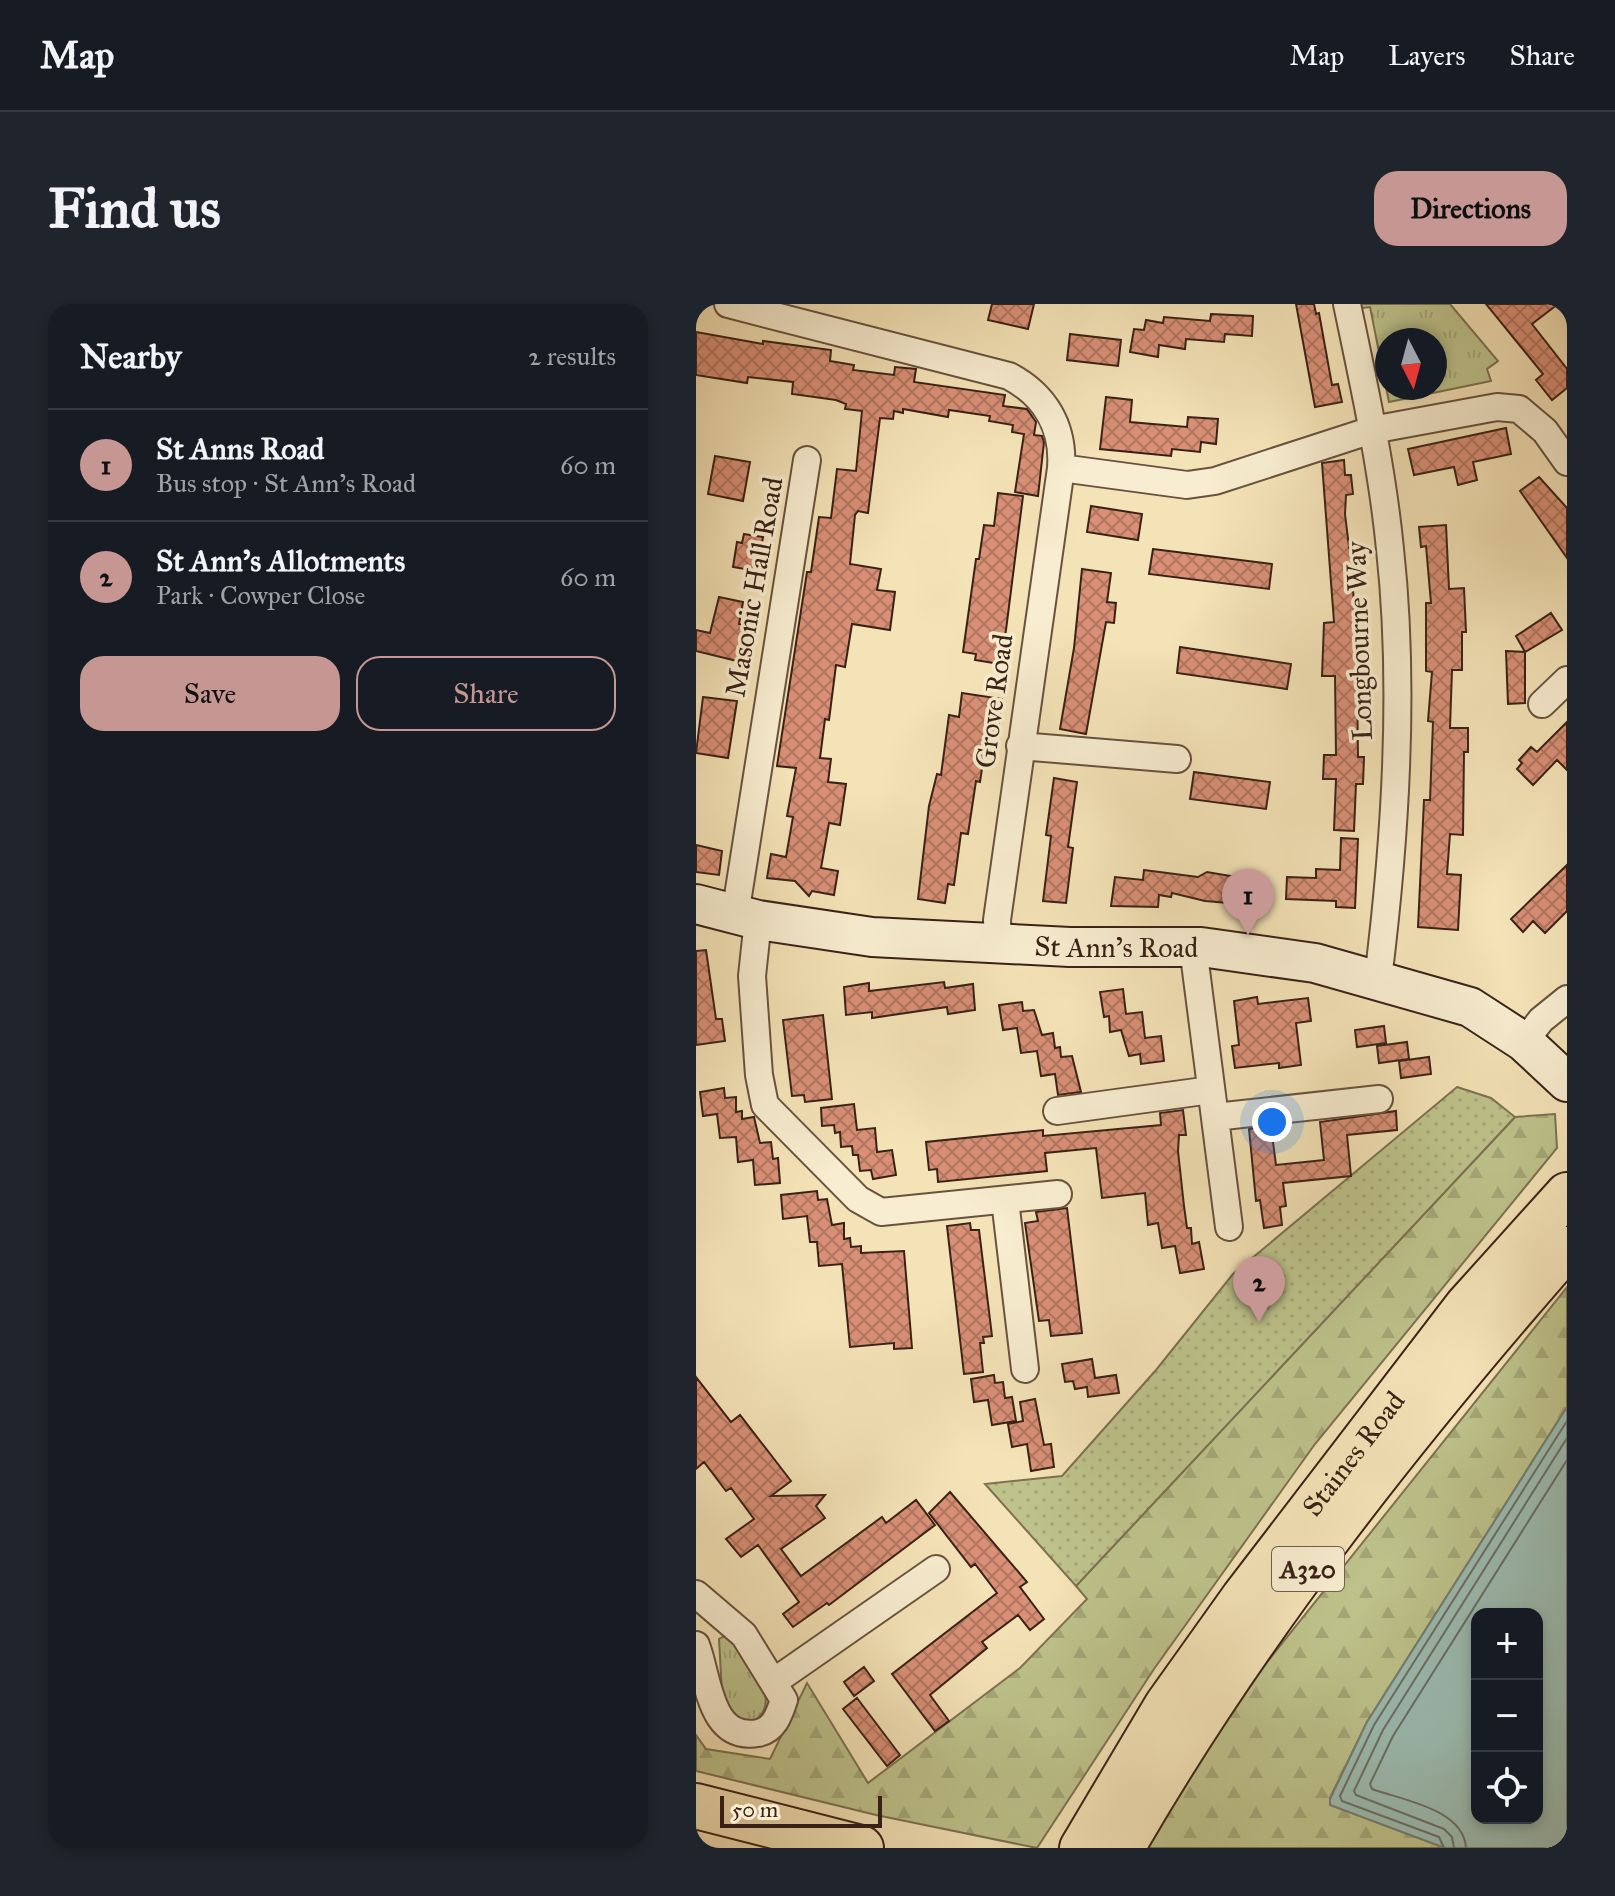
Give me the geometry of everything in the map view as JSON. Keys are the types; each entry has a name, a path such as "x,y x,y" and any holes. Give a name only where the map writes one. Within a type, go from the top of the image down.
{"highway":[{"path":"696,1806 861,1848"}],"main road":[{"name":"St Ann's Road","path":"696,904 746,918 872,937 998,944 1193,947 1315,963 1470,1007 1524,1042 1567,1082"},
{"path":"1551,1237 1567,1171"},
{"name":"Staines Road","path":"1081,1848 1123,1824 1166,1705 1243,1597 1375,1420 1551,1237 1567,1194"}],"street":[{"name":"Grove Road","path":"728,304 1009,376 1036,393 1057,426 1061,468 1020,746 997,920 998,944"},
{"name":"Longbourne Way","path":"1347,304 1372,430 1391,551 1395,686 1394,810 1378,979"},
{"path":"1061,468 1187,485 1215,481 1372,430 1497,407 1519,409 1545,431 1567,462"},
{"name":"Masonic Hall Road","path":"807,460 746,918 765,1105 872,1210 1058,1194"},
{"path":"1542,704 1567,680"},
{"path":"1020,746 1177,759"},
{"path":"1193,947 1229,1227"},
{"path":"1524,1042 1541,1020 1567,999"},
{"path":"1057,1111 1211,1090"},
{"path":"1215,1117 1379,1099"},
{"path":"1005,1200 1025,1369"},
{"path":"775,1681 936,1569"},
{"path":"696,1594 744,1635 775,1681 784,1700 777,1720 766,1731 737,1735 724,1726 715,1709 696,1645"}],"green space":[{"path":"1354,304 1450,304 1498,361 1487,369 1491,381 1447,390 1447,328 1375,328 1375,332 1370,307 1353,309"},
{"path":"1457,1087 1491,1098 1515,1117 1076,1586 985,1484 1062,1476 1156,1370 1233,1274"},
{"path":"1555,1114 1557,1148 1315,1444 1154,1669 1037,1848 876,1815 696,1771 696,1735 706,1749 770,1759 807,1683 868,1783 1020,1668 1087,1599 1076,1586 1515,1117"},
{"path":"1567,1287 1567,1407 1367,1722 1330,1798 1331,1805 1445,1848 1147,1848 1236,1701"},
{"path":"728,1634 754,1669 765,1695 765,1707 759,1717 746,1726 723,1711 719,1639"}],"water":[{"path":"1567,1407 1567,1848 1445,1848 1330,1805 1330,1799 1367,1722"}],"building":[{"path":"992,304 1034,304 1028,329 988,320"},
{"path":"1296,304 1314,304 1316,314 1319,313 1332,385 1338,384 1342,402 1315,407"},
{"path":"1486,304 1558,304 1532,324 1567,369 1567,388 1552,400 1536,380 1543,374"},
{"path":"1211,314 1253,316 1252,336 1225,334 1224,342 1186,339 1185,349 1159,345 1158,357 1130,352 1134,329 1144,330 1146,320 1163,323 1164,317 1210,321"},
{"path":"696,332 763,344 763,341 831,350 830,361 854,365 853,370 894,375 895,367 916,369 914,382 1005,395 1003,406 1027,409 1036,422 1034,435 1042,436 1044,442 1038,496 1015,492 1024,434 1012,432 1013,425 989,421 990,416 949,410 948,417 903,409 903,413 894,411 893,419 880,418 868,513 858,511 855,515 850,564 881,569 877,590 895,592 890,630 852,624 845,667 836,665 829,720 825,719 820,758 831,759 828,782 846,784 840,825 829,823 821,868 838,871 834,895 812,891 809,896 795,881 767,878 771,854 786,857 793,817 787,816 796,768 777,766 807,572 811,572 819,517 831,518 837,469 856,471 862,411 845,409 846,404 836,400 792,394 793,382 748,377 747,383 696,375"},
{"path":"1070,334 1121,340 1118,366 1067,360"},
{"path":"1106,397 1132,400 1130,422 1187,427 1188,417 1218,419 1216,444 1201,442 1200,452 1172,449 1171,456 1100,449"},
{"path":"1506,428 1511,454 1473,462 1477,480 1458,485 1454,467 1414,475 1408,449"},
{"path":"715,456 750,462 743,501 708,494"},
{"path":"1344,460 1345,475 1351,475 1353,494 1346,495 1345,514 1350,555 1357,555 1359,574 1352,575 1358,659 1363,659 1363,678 1357,678 1358,757 1364,757 1363,784 1356,784 1354,831 1334,830 1336,779 1323,779 1324,755 1336,755 1335,676 1322,676 1324,623 1334,622 1322,463"},
{"path":"1539,477 1567,508 1567,558 1520,491"},
{"path":"998,493 1023,496 1005,636 1010,637 1006,665 975,660 976,654 963,652 976,559 979,559 984,525 994,526"},
{"path":"1091,506 1142,514 1138,540 1087,532"},
{"path":"1446,525 1449,589 1464,588 1466,632 1462,632 1462,670 1452,670 1450,728 1468,728 1468,752 1464,752 1463,835 1450,834 1447,874 1461,875 1458,930 1418,927 1424,800 1430,800 1433,722 1428,721 1432,672 1426,671 1426,603 1431,603 1426,546 1421,547 1419,527"},
{"path":"744,534 763,537 757,571 733,567 737,542 742,543"},
{"path":"1153,549 1272,564 1269,589 1149,574"},
{"path":"1082,569 1111,573 1107,602 1116,603 1114,623 1106,622 1086,734 1060,729 1074,648"},
{"path":"719,597 743,602 739,624 745,625 746,640 741,662 696,651 696,630 710,633"},
{"path":"1551,613 1562,630 1525,652 1516,636"},
{"path":"1180,647 1291,664 1287,689 1177,673"},
{"path":"1506,651 1525,652 1525,703 1508,704"},
{"path":"962,693 1002,699 996,744 985,748 980,782 976,781 968,834 961,833 954,885 948,884 945,903 918,899 929,806 937,774 941,775 949,715 959,717"},
{"path":"703,697 737,701 728,758 696,753"},
{"path":"1567,722 1567,770 1557,760 1533,785 1517,769 1522,763 1519,760 1531,747 1537,752"},
{"path":"1194,772 1270,782 1266,809 1190,799"},
{"path":"1054,778 1077,782 1068,847 1073,848 1066,903 1043,901 1051,836 1046,835"},
{"path":"1341,838 1358,839 1355,908 1336,907 1336,901 1286,899 1287,877 1316,878 1316,869 1340,870"},
{"path":"696,845 722,851 719,875 696,872"},
{"path":"1567,865 1567,911 1545,933 1533,921 1523,932 1511,919"},
{"path":"1144,870 1198,877 1207,872 1248,879 1255,883 1251,905 1205,901 1172,893 1171,897 1159,895 1158,907 1111,906 1115,877 1143,880"},
{"path":"706,950 716,1019 722,1019 725,1041 696,1045 696,951"},
{"path":"944,982 945,988 973,984 975,1010 948,1014 947,1007 872,1018 872,1012 846,1015 844,987 869,983 869,991"},
{"path":"1123,989 1126,1014 1142,1012 1145,1038 1161,1036 1164,1061 1141,1064 1140,1054 1129,1056 1121,1030 1110,1032 1109,1016 1104,1017 1100,992"},
{"path":"1257,997 1258,1004 1308,998 1311,1021 1296,1023 1301,1065 1279,1068 1279,1063 1235,1068 1232,1046 1239,1045 1234,1001"},
{"path":"1022,1002 1023,1011 1034,1010 1042,1035 1053,1033 1055,1048 1060,1047 1061,1057 1072,1056 1081,1092 1058,1095 1055,1074 1041,1076 1037,1051 1021,1053 1017,1028 1003,1030 999,1005"},
{"path":"823,1015 832,1099 805,1102 804,1095 792,1096 783,1020"},
{"path":"1384,1026 1386,1043 1357,1047 1355,1030"},
{"path":"1407,1042 1409,1059 1379,1063 1377,1046"},
{"path":"1429,1057 1431,1074 1401,1078 1399,1061"},
{"path":"724,1088 725,1098 736,1097 736,1112 742,1111 742,1119 754,1117 760,1143 771,1142 773,1159 778,1158 780,1183 755,1185 753,1160 738,1162 736,1137 720,1138 717,1114 703,1116 700,1092"},
{"path":"854,1104 857,1130 875,1128 877,1152 892,1150 896,1175 873,1179 871,1170 860,1171 858,1155 853,1155 852,1146 841,1147 840,1132 835,1133 834,1125 822,1126 821,1108"},
{"path":"1183,1110 1186,1135 1179,1135 1178,1151 1184,1206 1192,1244 1199,1242 1204,1269 1180,1273 1175,1246 1162,1248 1158,1223 1148,1225 1145,1193 1102,1198 1096,1148 1045,1153 1047,1171 938,1182 937,1169 929,1170 926,1142 1043,1130 1043,1136 1161,1125 1160,1113"},
{"path":"1396,1111 1397,1130 1347,1135 1351,1176 1283,1183 1286,1206 1280,1207 1282,1225 1264,1228 1260,1200 1256,1201 1249,1129 1271,1127 1276,1165 1324,1160 1320,1122"},
{"path":"817,1191 818,1200 827,1199 832,1225 844,1223 844,1239 850,1238 851,1247 861,1246 861,1253 904,1251 912,1348 894,1349 894,1343 850,1347 842,1264 819,1266 817,1242 810,1242 807,1216 783,1219 781,1195"},
{"path":"1067,1208 1082,1333 1051,1336 1049,1320 1039,1321 1025,1223 1038,1221 1036,1212"},
{"path":"970,1223 971,1230 979,1230 992,1336 983,1337 984,1343 980,1343 983,1372 964,1374 947,1226"},
{"path":"1092,1359 1095,1378 1116,1375 1119,1393 1088,1397 1087,1387 1075,1389 1073,1381 1065,1382 1062,1364"},
{"path":"994,1375 995,1383 1003,1382 1005,1398 1012,1397 1016,1421 992,1425 988,1400 974,1402 971,1379"},
{"path":"696,1377 731,1422 740,1415 791,1481 771,1496 825,1495 816,1506 825,1518 781,1549 801,1576 882,1517 886,1523 916,1500 935,1525 829,1605 827,1603 793,1627 783,1614 799,1602 758,1545 741,1557 726,1539 754,1519 731,1488 726,1491 704,1462 696,1469"},
{"path":"1035,1399 1044,1445 1051,1444 1054,1467 1031,1471 1027,1444 1012,1447 1008,1424 1023,1421 1020,1402"},
{"path":"950,1492 1027,1582 1020,1587 1044,1619 1030,1630 1018,1615 982,1642 987,1648 930,1695 949,1721 935,1731 892,1674 997,1593 975,1564 971,1567 929,1513"},
{"path":"864,1667 874,1681 854,1696 844,1682"},
{"path":"857,1698 900,1755 887,1766 843,1709"}],"place":[{"name":"St Anns Road","path":"1248,935"},
{"name":"St Ann's Allotments","path":"1259,1322"}]}
